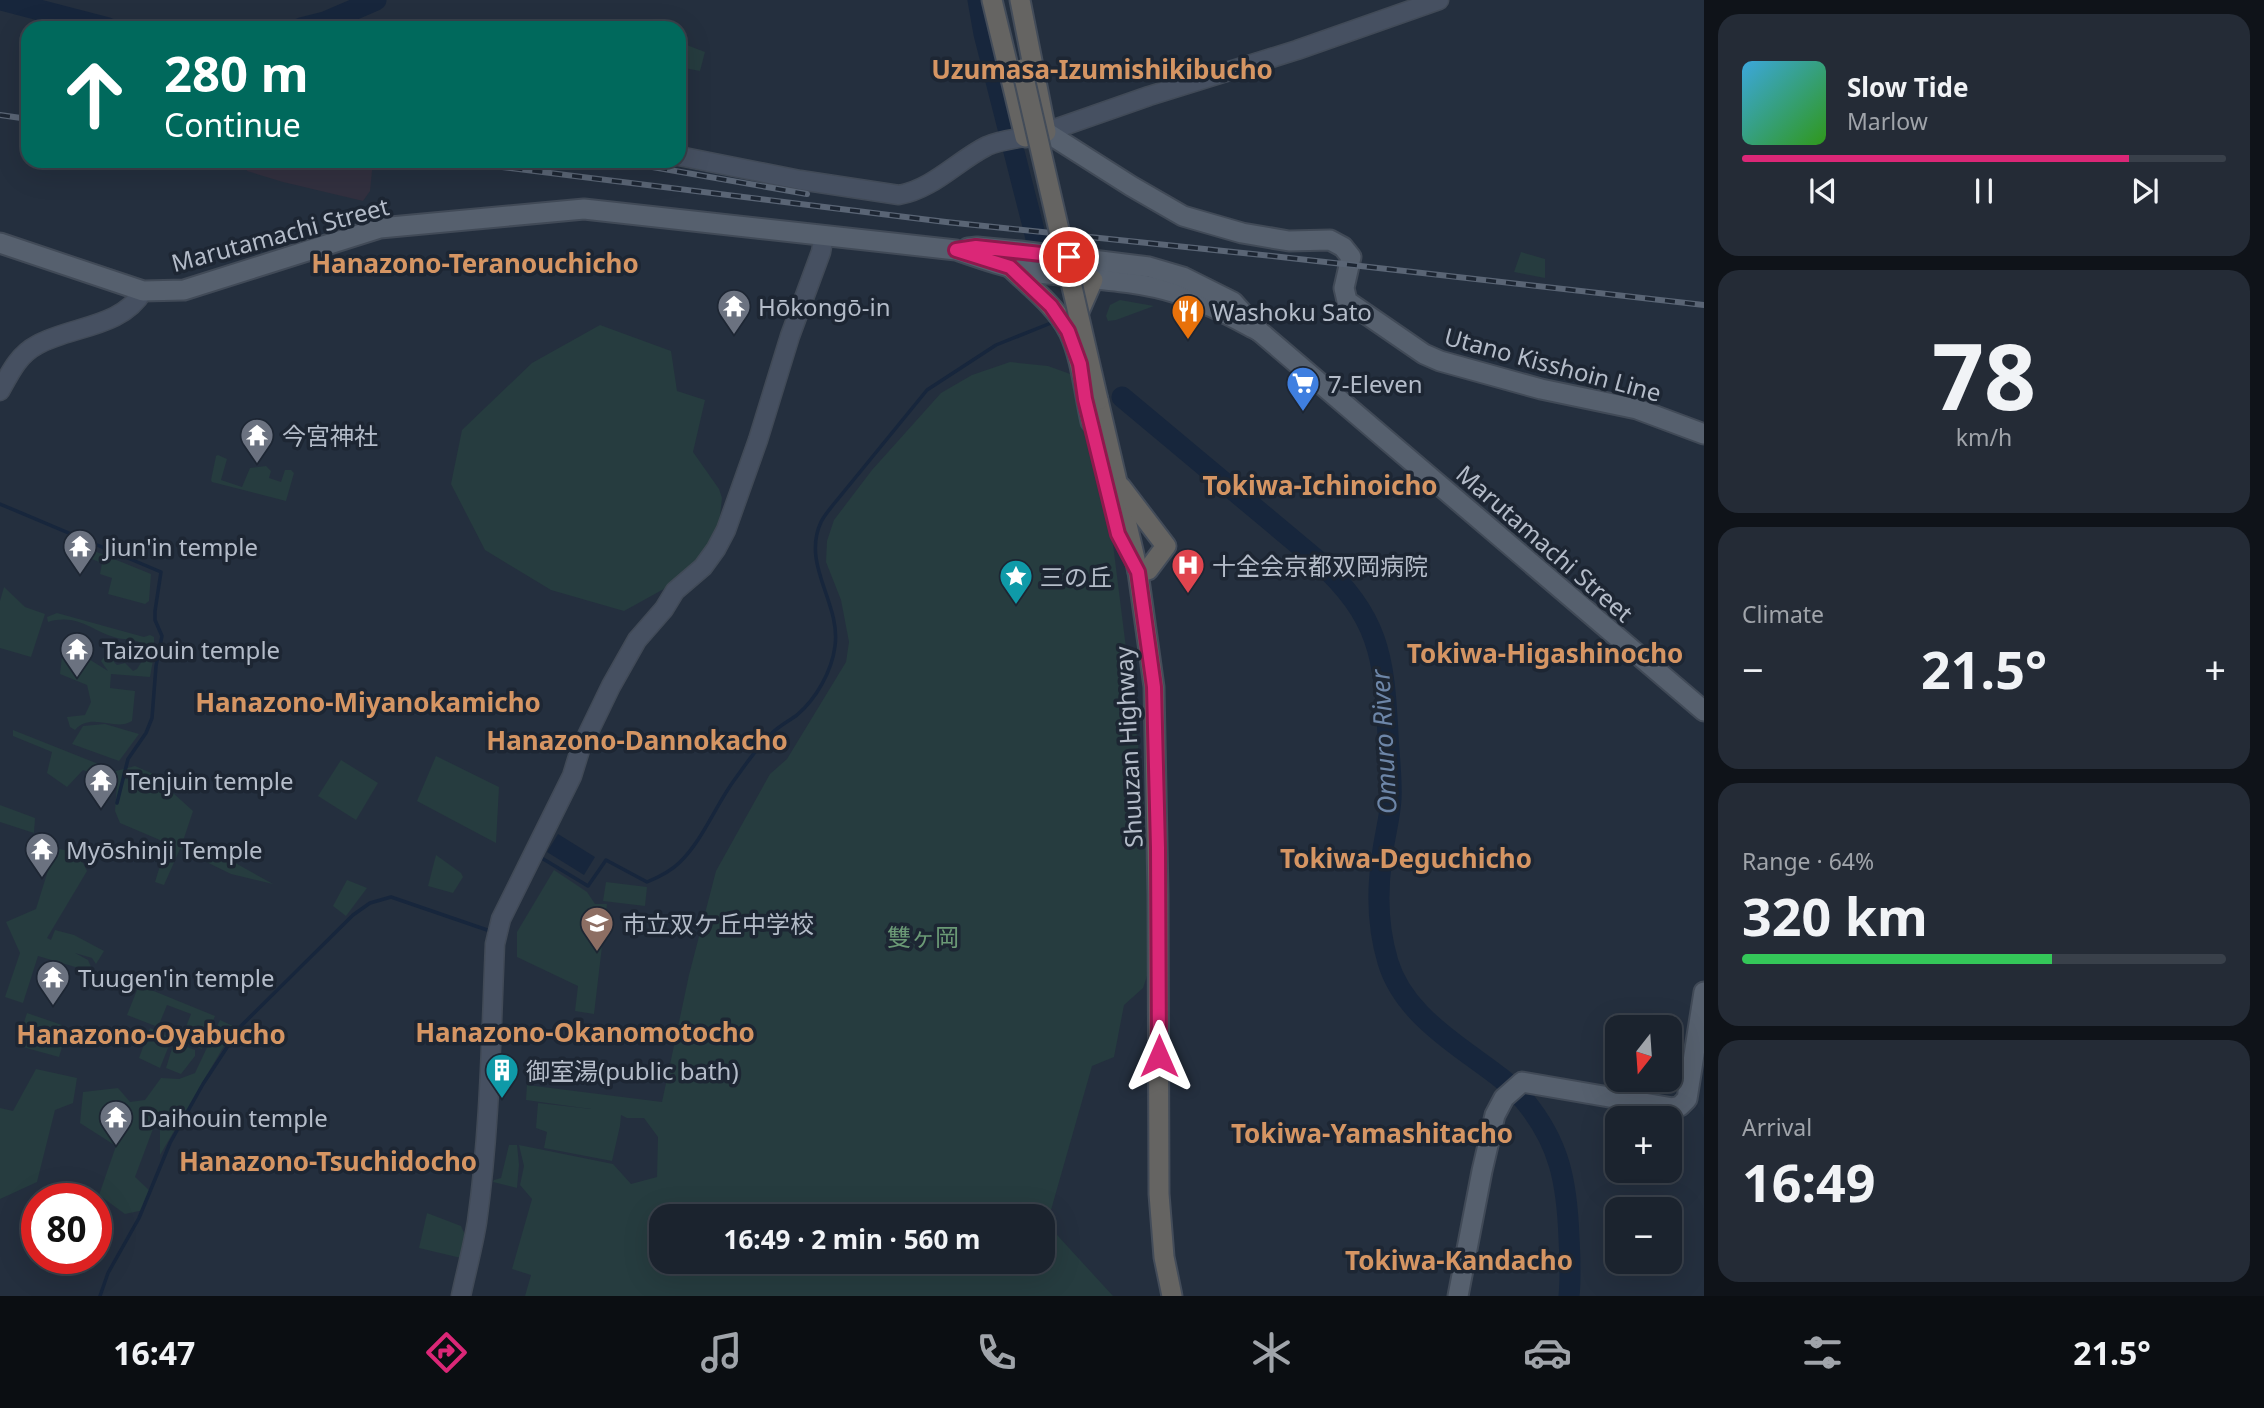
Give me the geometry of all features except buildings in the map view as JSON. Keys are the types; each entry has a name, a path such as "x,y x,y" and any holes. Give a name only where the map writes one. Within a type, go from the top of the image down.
{"highway":[{"path":"992,0 1022,137"},
{"name":"Shuuzan Highway","path":"1007,0 1138,572 1154,687 1159,1194 1164,1257 1172,1296"},
{"path":"1020,0 1046,132"},
{"path":"1010,267 1051,306 1068,331 1080,364 1085,399 1118,534 1138,572 1148,570 1166,546 1115,479"},
{"path":"1073,343 1075,317 1093,280"}],"main road":[{"path":"686,157 800,180 900,195 914,193 989,145 1046,132 1149,96 1297,50 1439,0"},
{"name":"Utano Kisshoin Line","path":"1046,132 1130,186 1183,216 1242,233 1289,241 1322,239 1338,243 1351,257 1344,296 1353,307 1424,354 1541,389 1637,409 1704,434"},
{"name":"Marutamachi Street","path":"0,243 143,291 184,290 380,228 584,209 956,250 1010,267 1175,292 1208,305 1259,331"},
{"path":"461,1296 477,1226 488,1112 498,930 572,776 580,750 611,686 638,640 675,591 703,566 726,530 758,440 790,336 821,252 824,235"},
{"path":"992,248 1041,265 1084,270 1090,273 1093,280 1107,267 1119,262"},
{"name":"Marutamachi Street","path":"956,250 992,248 1149,267 1183,277 1233,302 1259,331 1704,711"},
{"path":"0,391 15,362 36,345 96,325 121,312 143,291"},
{"path":"1458,1296 1495,1115 1513,1090 1522,1082 1673,1108 1679,1106 1687,1099 1704,992"}],"shaded area":[{"path":"247,168 372,168 370,191 363,201 247,171"}],"green space":[{"path":"686,45 705,52 700,71 686,68"},
{"path":"1521,252 1545,259 1545,278 1514,272"},
{"path":"1120,300 1154,306 1108,321 1106,316 1110,305"},
{"path":"600,325 671,351 677,391 705,400 693,452 719,489 722,498 718,533 707,552 671,585 624,611 551,590 485,550 451,484 462,430 532,363"},
{"name":"雙ヶ岡","path":"1010,362 1048,366 1073,375 1112,536 1143,784 1150,956 1147,976 1143,988 1124,1005 1114,1057 1092,1066 1053,1204 649,1204 649,1274 1055,1274 1055,1233 1113,1296 525,1296 531,1275 512,1269 532,1199 520,1185 524,1166 519,1145 613,1164 631,1184 657,1177 658,1137 644,1118 627,1118 621,1115 612,1161 544,1148 547,1132 536,1128 538,1103 591,1109 526,1100 527,1085 662,1102 689,975 716,871 770,774 787,759 846,662 849,642 841,600 826,562 827,541 834,520 872,470 941,393 972,375"},
{"path":"218,455 227,459 221,480 242,487 250,468 266,466 271,471 269,478 281,482 285,470 291,470 294,473 286,501 212,482"},
{"path":"77,544 151,574 149,601 145,604 108,594 112,578 100,574 102,563 76,553"},
{"path":"4,587 25,607 45,614 31,657 0,648 0,601"},
{"path":"57,613 144,637 154,637 150,677 111,674 110,688 135,691 132,721 125,724 88,722 75,730 70,727 67,717 85,715 91,702 87,685 60,674 62,656 84,656 108,671 101,661 106,655 113,655 117,665 125,663 133,671 147,653 141,642 117,638 76,621 48,622 47,617"},
{"path":"105,724 139,734 119,761 72,744 83,726"},
{"path":"13,730 116,771 135,766 151,773 193,811 183,841 228,859 273,884 231,874 180,849 164,885 155,882 167,843 120,823 115,811 117,783 83,770 67,787 47,773 52,752 13,736"},
{"path":"436,756 499,787 496,843 417,801"},
{"path":"341,760 378,783 356,820 318,796"},
{"path":"0,805 35,818 34,833 0,822"},
{"path":"55,848 78,853 87,871 47,938 51,940 55,930 74,935 104,951 96,964 92,958 75,953 88,960 92,969 86,985 83,984 82,969 38,956 23,1003 5,997 20,953 6,922 36,909"},
{"path":"436,855 463,877 453,893 428,886"},
{"path":"554,870 587,892 595,904 607,904 594,1014 575,1011 578,986 517,957 517,932"},
{"path":"347,880 367,888 346,916 333,906"},
{"path":"606,882 647,887 645,906 603,901"},
{"path":"139,985 215,1016 202,1049 181,1040 191,1014 167,1005 158,1027 127,1015"},
{"path":"27,1013 62,1025 58,1034 65,1037 59,1057 19,1046 18,1041"},
{"path":"220,1020 235,1027 160,1155 160,1110 135,1177 151,1192 144,1210 125,1214 112,1204 112,1183 103,1183 116,1146 80,1123 83,1092 118,1088 130,1102 145,1100 161,1078 179,1079 195,1073"},
{"path":"150,1028 172,1038 160,1068 139,1058"},
{"path":"174,1042 195,1050 195,1056 181,1074 166,1068"},
{"path":"36,1069 77,1078 73,1103 55,1110 37,1182 21,1183 21,1189 0,1199 0,1108 13,1111"},
{"path":"509,1145 517,1145 517,1188 493,1182 501,1178"},
{"path":"427,1213 461,1226 466,1237 461,1258 419,1248"}],"water":[{"path":"558,834 595,857 584,875 547,852"}],"waterway":[{"path":"1,0 81,21"},
{"path":"327,21 376,0"},
{"name":"Omuro River","path":"978,0 984,34 1037,242"},
{"path":"540,857 588,886 606,860 647,882 679,863 695,844 728,789 757,750 774,731 804,708 827,675 835,646 835,630 816,553 816,538 825,515 927,390 996,345 1051,323"},
{"name":"Omuro River","path":"1122,397 1317,560 1354,600 1366,619 1374,639 1384,682 1391,775 1391,799 1380,870 1379,896 1380,923 1388,962 1401,990 1420,1014 1511,1087 1524,1100 1546,1132 1559,1164 1566,1199 1570,1259 1569,1296"},
{"path":"0,504 161,572 155,620 162,636 156,666 152,718 146,733 128,759 117,803"},
{"path":"100,1296 108,1273 139,1218 170,1143 203,1084 241,1026 353,915 370,903 391,897 493,932"}],"railway":[{"path":"0,115 21,118"},
{"path":"510,168 946,222 1704,305"},
{"path":"658,168 807,194"}],"place":[{"name":"Hōkongō-in","path":"734,336"},
{"name":"Washoku Sato","path":"1188,341"},
{"name":"7-Eleven","path":"1303,413"},
{"name":"今宮神社","path":"257,465"},
{"name":"Jiun'in temple","path":"80,576"},
{"name":"十全会京都双岡病院","path":"1188,595"},
{"name":"三の丘","path":"1016,606"},
{"name":"Taizouin temple","path":"77,679"},
{"name":"Tenjuin temple","path":"101,810"},
{"name":"Myōshinji Temple","path":"42,879"},
{"name":"市立双ケ丘中学校","path":"597,953"},
{"name":"Tuugen'in temple","path":"53,1007"},
{"name":"御室湯(public bath)","path":"502,1100"},
{"name":"Daihouin temple","path":"116,1147"}],"district":[{"name":"Uzumasa-Izumishikibucho","path":"1102,69"},
{"name":"Hanazono-Teranouchicho","path":"475,263"},
{"name":"Tokiwa-Ichinoicho","path":"1320,485"},
{"name":"Tokiwa-Higashinocho","path":"1545,653"},
{"name":"Hanazono-Miyanokamicho","path":"368,702"},
{"name":"Hanazono-Dannokacho","path":"637,740"},
{"name":"Tokiwa-Deguchicho","path":"1406,858"},
{"name":"Hanazono-Okanomotocho","path":"585,1032"},
{"name":"Hanazono-Oyabucho","path":"151,1034"},
{"name":"Tokiwa-Yamashitacho","path":"1372,1133"},
{"name":"Hanazono-Tsuchidocho","path":"328,1161"},
{"name":"Tokiwa-Kandacho","path":"1459,1260"}],"route":[{"path":"1069,257 976,247 956,250 1010,267 1051,306 1068,331 1080,364 1085,399 1118,534 1138,572 1154,687 1159,1056"}]}
